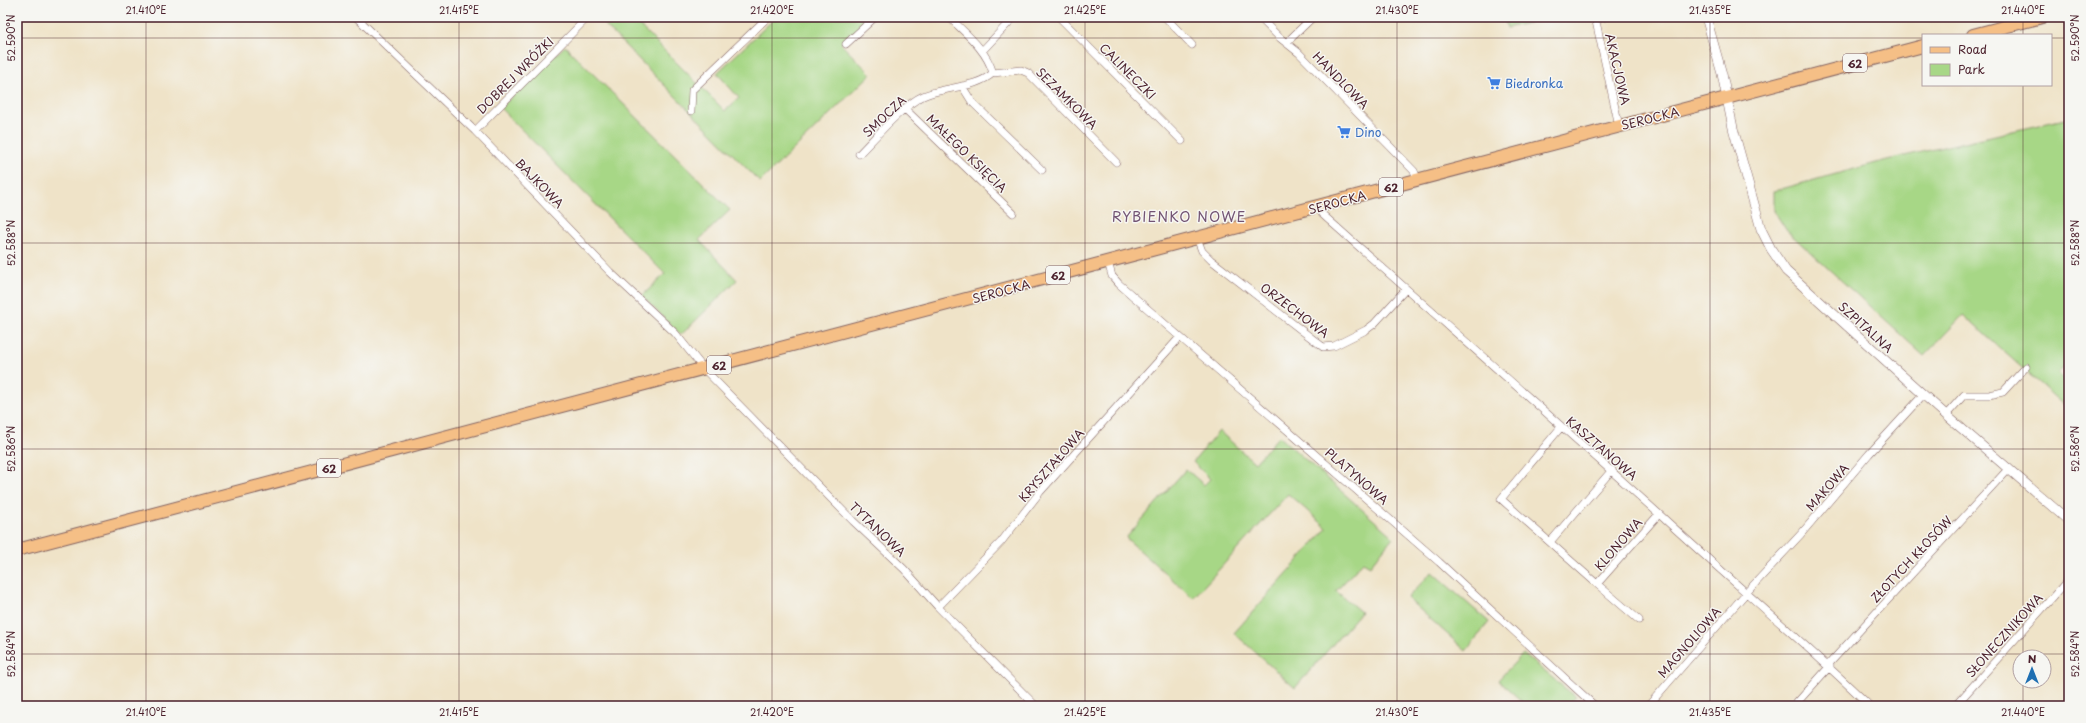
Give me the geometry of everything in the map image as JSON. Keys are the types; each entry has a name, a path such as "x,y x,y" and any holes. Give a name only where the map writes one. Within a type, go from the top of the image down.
{"main road":[{"path":"1977,34 2042,17"},
{"name":"SEROCKA","path":"704,369 1620,126 1728,99 1787,81 1922,46"},
{"name":"62","path":"17,550 704,369"}],"street":[{"name":"BAJKOWA","path":"356,17 475,131 610,272 675,333 704,369"},
{"name":"DOBREJ WRÓŻKI","path":"475,131 588,17"},
{"path":"691,111 692,90 768,17"},
{"path":"846,44 875,17"},
{"path":"949,17 982,50 990,62 993,73"},
{"path":"982,50 1014,17"},
{"name":"CALINECZKI","path":"1059,17 1182,141"},
{"path":"1165,17 1192,45"},
{"name":"HANDLOWA","path":"1259,17 1286,43 1299,53 1414,171 1418,180"},
{"path":"1286,43 1314,17"},
{"path":"1595,18 1606,17"},
{"name":"SZPITALNA","path":"1706,17 1728,99 1733,128 1755,211 1761,229 1771,249 1786,271 1923,395 2069,521"},
{"name":"AKACJOWA","path":"1595,18 1620,126"},
{"name":"SEZAMKOWA","path":"993,73 1021,70 1028,73 1116,162"},
{"name":"SMOCZA","path":"859,154 905,109 922,96 988,78 993,73"},
{"path":"962,86 972,102 1042,170"},
{"name":"MAŁEGO KSIĘCIA","path":"905,109 1013,213"},
{"name":"KASZTANOWA","path":"1319,207 1322,214 1561,427 1612,470 1829,666 1870,706"},
{"name":"ORZECHOWA","path":"1197,238 1202,251 1211,260 1323,347 1334,346 1366,330 1374,324 1406,289"},
{"name":"PLATYNOWA","path":"1108,262 1112,276 1119,284 1439,562 1595,706"},
{"name":"KRYSZTAŁOWA","path":"938,607 1001,542 1040,492 1180,337"},
{"path":"1946,415 1964,395 1989,395 2003,392 2026,367"},
{"name":"TYTANOWA","path":"704,369 853,521 904,569 938,607 1036,706"},
{"name":"MAKOWA","path":"1747,592 1801,534 1869,454 1923,395"},
{"path":"1561,427 1501,499 1597,584"},
{"name":"ZŁOTYCH KŁOSÓW","path":"1794,706 2009,468"},
{"path":"1550,542 1612,470"},
{"name":"KLONOWA","path":"1639,620 1597,584 1659,514"},
{"name":"SŁONECZNIKOWA","path":"1955,706 2069,579"},
{"name":"MAGNOLIOWA","path":"1648,706 1747,592"}],"green space":[{"path":"597,17 631,17 725,111 739,98 717,73 776,17 870,17 841,44 871,74 760,182"},
{"path":"1504,17 1539,17 1540,20 1507,28"},
{"path":"565,46 730,210 699,240 737,280 681,335 642,296 665,274 500,108"},
{"path":"2069,118 2069,360 2058,373 2069,384 2069,410 1963,315 1924,356 1787,231 1774,211 1774,191 1887,160"},
{"path":"1219,431 1255,463 1279,436 1393,537 1370,566 1363,562 1336,591 1361,612 1295,688 1234,633 1327,528 1288,494 1193,598 1126,538 1186,469 1204,485 1210,479 1193,462"},
{"path":"1432,572 1489,622 1466,651 1407,598"},
{"path":"1523,654 1576,697 1567,706 1527,706 1498,680"}],"place":[{"name":"Biedronka","path":"1494,83"},
{"name":"Dino","path":"1344,132"}],"district":[{"name":"RYBIENKO NOWE","path":"1179,216"}]}
